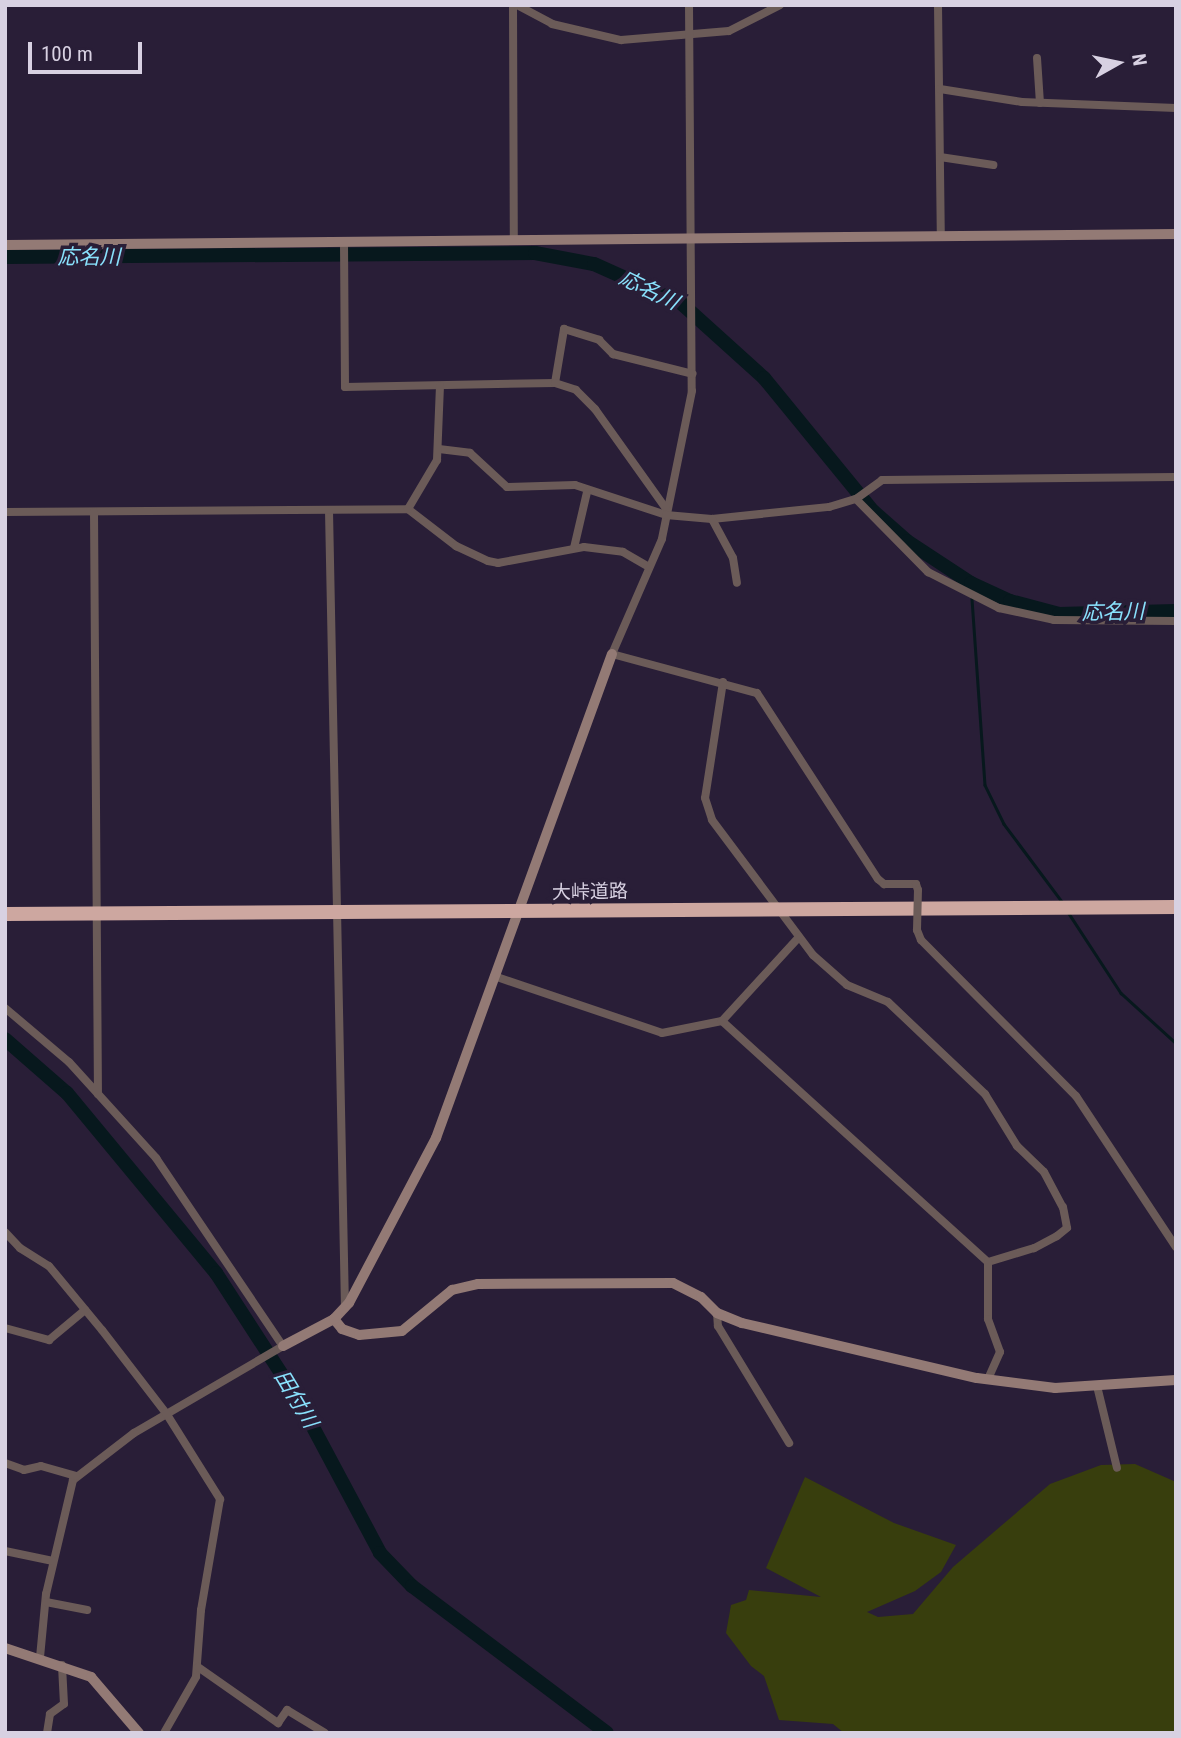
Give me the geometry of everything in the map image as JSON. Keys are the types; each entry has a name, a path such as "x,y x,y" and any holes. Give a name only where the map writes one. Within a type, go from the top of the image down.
{"highway":[{"name":"大峠道路","path":"5,914 1176,907"}],"street":[{"path":"514,240 515,5 552,24 585,35 621,40 690,37 729,31 780,5"},
{"path":"40,1658 53,1561 68,1489 76,1476 166,1413 334,1319 345,1308 436,1138 612,654 662,538 693,374 689,5"},
{"path":"938,5 941,237"},
{"path":"1037,58 1041,103"},
{"path":"940,89 1041,103 1176,108"},
{"path":"940,157 993,165"},
{"path":"5,245 344,246 514,240 1176,234"},
{"path":"344,246 345,387 555,383 576,390 595,409 667,513"},
{"path":"555,383 564,329 599,340 613,354 693,374"},
{"path":"408,509 439,449 440,386"},
{"path":"439,449 470,453 507,487 558,483 667,513 712,519 812,510 857,498 871,485 882,480 1176,477"},
{"path":"574,548 587,492"},
{"path":"857,498 928,572 999,608 1054,620 1176,621"},
{"path":"5,512 408,509 456,546 498,563 574,548 623,552 649,567"},
{"path":"329,511 345,1308"},
{"path":"94,512 98,1094"},
{"path":"712,519 733,558 737,583"},
{"path":"612,654 757,693 878,879 884,884 916,884 917,930 920,940 1076,1096 1176,1247"},
{"path":"723,682 706,809 798,938 847,985 888,1002 985,1094 1017,1146 1056,1193 1067,1228 1034,1248 988,1262"},
{"path":"494,976 648,1031 662,1033 722,1021 798,938"},
{"path":"5,1008 69,1062 156,1158 280,1348"},
{"path":"722,1021 988,1262 988,1320 1000,1352 988,1379"},
{"path":"5,1232 20,1248 49,1266 85,1310 166,1413 220,1501 201,1610 198,1667 191,1693 164,1733"},
{"path":"334,1319 342,1329 359,1335 402,1331 452,1290 515,1283 673,1283 701,1297 716,1314 718,1326 789,1443"},
{"path":"5,1328 48,1340 85,1310"},
{"path":"716,1314 831,1346 988,1379 1047,1388 1176,1380"},
{"path":"1097,1386 1118,1468"},
{"path":"5,1463 24,1471 41,1466 76,1476"},
{"path":"5,1551 53,1561"},
{"path":"46,1602 87,1609"},
{"path":"5,1648 62,1665 98,1683 139,1733"},
{"path":"47,1733 50,1714 64,1704 62,1665"},
{"path":"198,1667 278,1723 290,1710 325,1733"}],"green space":[{"path":"1135,1464 1176,1482 1176,1733 844,1733 833,1724 779,1720 764,1676 751,1666 726,1633 731,1605 746,1600 749,1590 821,1597 766,1568 805,1477 894,1523 956,1545 941,1572 915,1591 867,1612 878,1617 913,1614 953,1567 1050,1484 1101,1465"}],"waterway":[{"name":"応名川","path":"5,257 535,253 594,264 681,303 764,378 873,511 907,541 971,583 1010,601 1059,614 1176,611"},
{"name":"応名川","path":"971,583 972,592"},
{"path":"972,599 985,785 1004,824 1063,903"},
{"path":"1068,912 1121,993 1176,1043"},
{"name":"田付川","path":"5,1039 67,1093 216,1273 299,1401 380,1553 412,1586 607,1733"}]}
